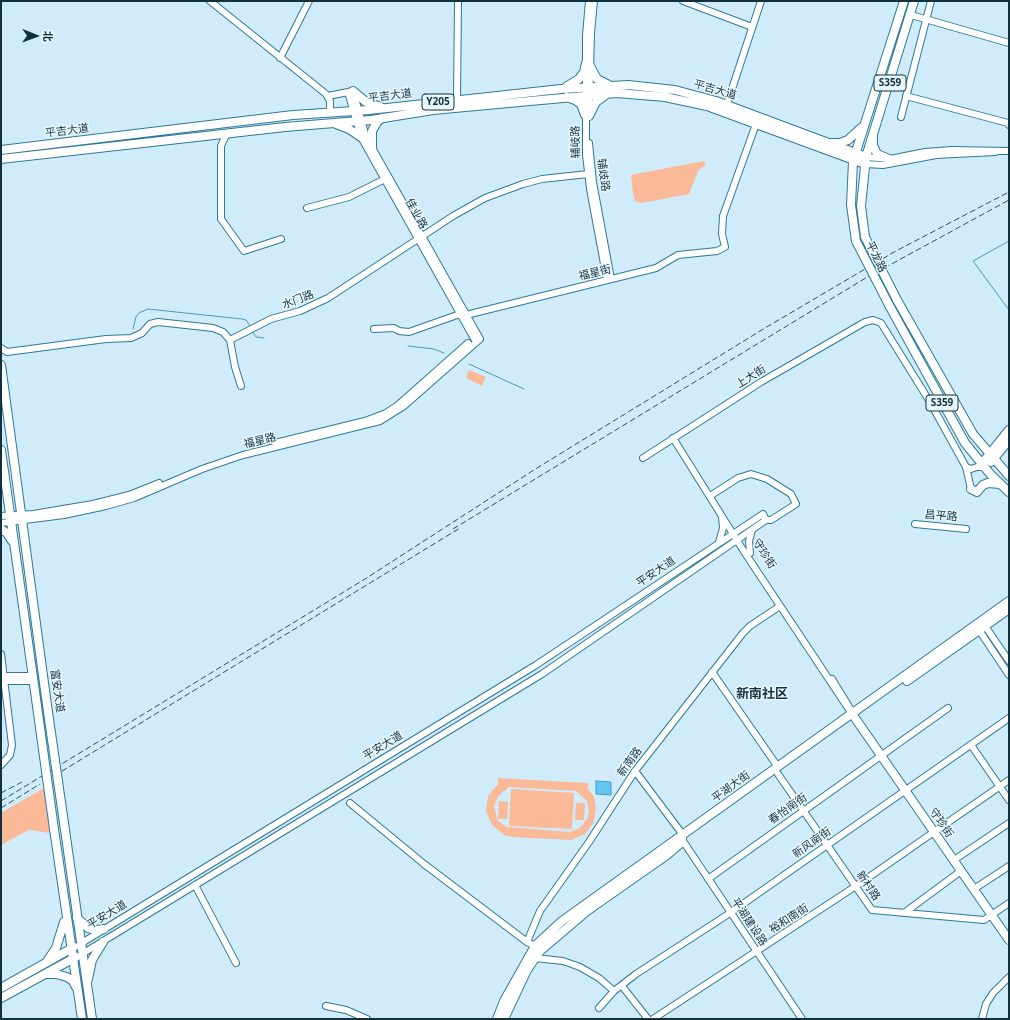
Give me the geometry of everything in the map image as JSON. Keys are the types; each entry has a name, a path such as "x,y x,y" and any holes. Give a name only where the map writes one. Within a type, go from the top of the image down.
{"main road":[{"name":"平龙路","path":"904,1 854,157 851,205 856,241 955,427 982,466 1009,492"},
{"name":"平龙路","path":"914,1 911,15 865,160 862,206 866,237 870,249 897,300 973,434 1009,476"},
{"path":"587,116 598,99 611,89 597,79 588,64"},
{"path":"587,116 583,107 578,102 563,93 579,79 588,64"},
{"name":"平吉大道","path":"4,149 314,113 355,111 457,100 611,89 662,88 726,104 828,142 854,157"},
{"name":"平吉大道","path":"611,89 693,103 865,160"},
{"path":"350,92 370,104 386,108"},
{"name":"平吉大道","path":"1,160 229,133 358,121 563,93"},
{"path":"400,106 401,115"},
{"path":"314,113 315,124"},
{"path":"372,147 372,131 377,122 382,118"},
{"path":"828,142 840,143 848,140 858,133 865,122"},
{"path":"327,123 345,127 361,137"},
{"path":"873,135 873,145 876,152 880,156 888,159"},
{"name":"富安大道","path":"1,365 80,944 92,1019"},
{"path":"991,456 1009,430"},
{"path":"982,466 1009,440"},
{"path":"2,454 14,457"},
{"name":"富安大道","path":"2,454 65,913 82,1019"},
{"path":"974,490 988,483 1001,485"},
{"path":"1,504 6,486"},
{"path":"1,529 10,536 14,546"},
{"path":"17,566 28,565"},
{"name":"平湖大街","path":"981,626 1009,601"},
{"name":"平湖大街","path":"503,1018 504,1001 536,946 575,910 683,838 853,715 981,626 1009,609"},
{"name":"守珍街","path":"853,715 1009,940"},
{"name":"平湖大街","path":"503,1018 535,958 545,946 587,911 667,855 683,838"},
{"path":"45,963 53,954 59,942 65,913"},
{"path":"77,917 82,924 88,928 96,930 104,929"},
{"path":"87,988 90,967 103,942"},
{"name":"平安大道","path":"1,988 80,944"},
{"name":"平安大道","path":"1,998 82,954"},
{"path":"44,975 56,974 67,977 73,981 76,988"}],"street":[{"path":"210,1 328,96 330,112"},
{"path":"280,58 309,1"},
{"path":"457,100 458,1"},
{"path":"588,91 589,1"},
{"path":"588,64 594,1"},
{"path":"683,1 752,27"},
{"path":"726,104 761,1"},
{"path":"900,117 931,1"},
{"path":"911,15 1009,43"},
{"name":"辅岐路","path":"588,91 588,174 609,280"},
{"path":"328,96 350,92"},
{"name":"佳业路","path":"350,92 361,137 421,239"},
{"path":"906,96 1008,123 1009,125"},
{"name":"辅歧路","path":"587,116 592,172 609,280"},
{"name":"佳业路","path":"358,121 421,239 477,338"},
{"name":"福星街","path":"374,329 394,328 399,331 409,332 463,315 662,266 674,256 717,251 725,247 722,234 723,216 756,124"},
{"path":"229,133 225,137 221,146 221,219 244,251 281,239"},
{"path":"212,135 217,138 221,146"},
{"path":"865,160 888,159 942,150 1009,151"},
{"path":"865,160 883,165 936,155 988,154 1000,151"},
{"name":"水门路","path":"230,340 257,326 320,303 467,208 498,192 542,179 588,174"},
{"path":"307,208 349,197 385,179"},
{"name":"上大街","path":"643,458 761,382 865,322 873,320 881,323 930,402 966,467"},
{"path":"1,348 7,352 106,339 131,338 142,333 150,324 158,322 213,328 223,332 230,340 234,367 241,386"},
{"name":"福星路","path":"10,518 78,512 119,503 243,455 380,421 404,406 477,338"},
{"name":"守珍街","path":"674,438 729,526 735,532 853,715"},
{"path":"966,467 971,469 982,466"},
{"path":"966,467 974,490"},
{"name":"平安大道","path":"82,954 563,660 766,520 771,520 799,504 791,494 767,479 751,474 738,478 710,496"},
{"path":"718,544 723,528 721,513"},
{"name":"平安大道","path":"80,944 557,652 763,514 766,520"},
{"path":"1,516 10,518"},
{"path":"1,522 10,518"},
{"name":"昌平路","path":"915,524 966,528"},
{"path":"724,550 736,549 748,553 752,530"},
{"name":"守珍街","path":"748,553 780,606 853,715"},
{"name":"新南路","path":"527,942 540,911 549,896 589,842 635,771 750,626 780,606"},
{"path":"981,626 1009,661"},
{"path":"981,626 1009,675"},
{"path":"1,654 12,745 10,756 1,765"},
{"name":"新村路","path":"712,672 803,810 872,910 984,920 992,915"},
{"path":"3,678 33,679"},
{"path":"508,682 513,691"},
{"name":"春怡南街","path":"708,878 948,708"},
{"name":"新风南街","path":"599,1008 614,991 636,974 730,913 1009,718"},
{"path":"971,745 1009,800"},
{"name":"平湖建设路","path":"635,771 683,838 730,913 802,1019"},
{"name":"裕和南街","path":"653,1019 856,886 1009,780"},
{"path":"350,803 424,864 527,942 536,946"},
{"path":"954,860 1009,823"},
{"path":"974,889 1009,866"},
{"path":"904,913 961,871"},
{"path":"195,885 236,963"},
{"path":"992,915 1009,903"},
{"path":"535,958 563,961 580,968 599,978 614,991"},
{"path":"982,1019 986,1004 993,993 1009,977"},
{"path":"622,986 648,1019"},
{"path":"326,1006 346,1010 366,1019"}],"shaded area":[{"path":"704,161 706,164 698,171 689,194 641,203 635,201 631,175"},
{"path":"469,370 486,377 482,386 466,378"},
{"path":"498,778 588,783 588,789 594,797 596,807 594,822 585,834 571,840 513,837 504,835 492,825 486,811 488,796 498,784","holes":["509,787 576,791 587,801 589,812 587,819 580,828 570,832 507,827 498,821 494,807 498,796"]},
{"path":"44,788 50,833 29,830 1,845 1,813"},
{"path":"511,789 574,793 572,829 509,826"},
{"path":"499,801 508,802 507,819 498,819"},
{"path":"576,803 585,803 584,820 575,820"}],"water":[{"path":"596,781 611,782 611,795 596,794"}],"waterway":[{"path":"1009,241 973,261 1009,310"},
{"path":"133,329 136,317 139,313 148,309 242,319 246,320 250,326"},
{"path":"252,331 256,337 264,338"},
{"path":"408,346 434,349 444,353"},
{"path":"469,364 524,389"}],"railway":[{"path":"1,801 365,579 537,468 765,328 894,252 1009,192"},
{"path":"453,529 864,279 1009,200"},
{"path":"54,776 460,528"},
{"path":"1,793 22,782"},
{"path":"1,808 40,784"}],"district":[{"name":"新南社区","path":"762,694"}]}
